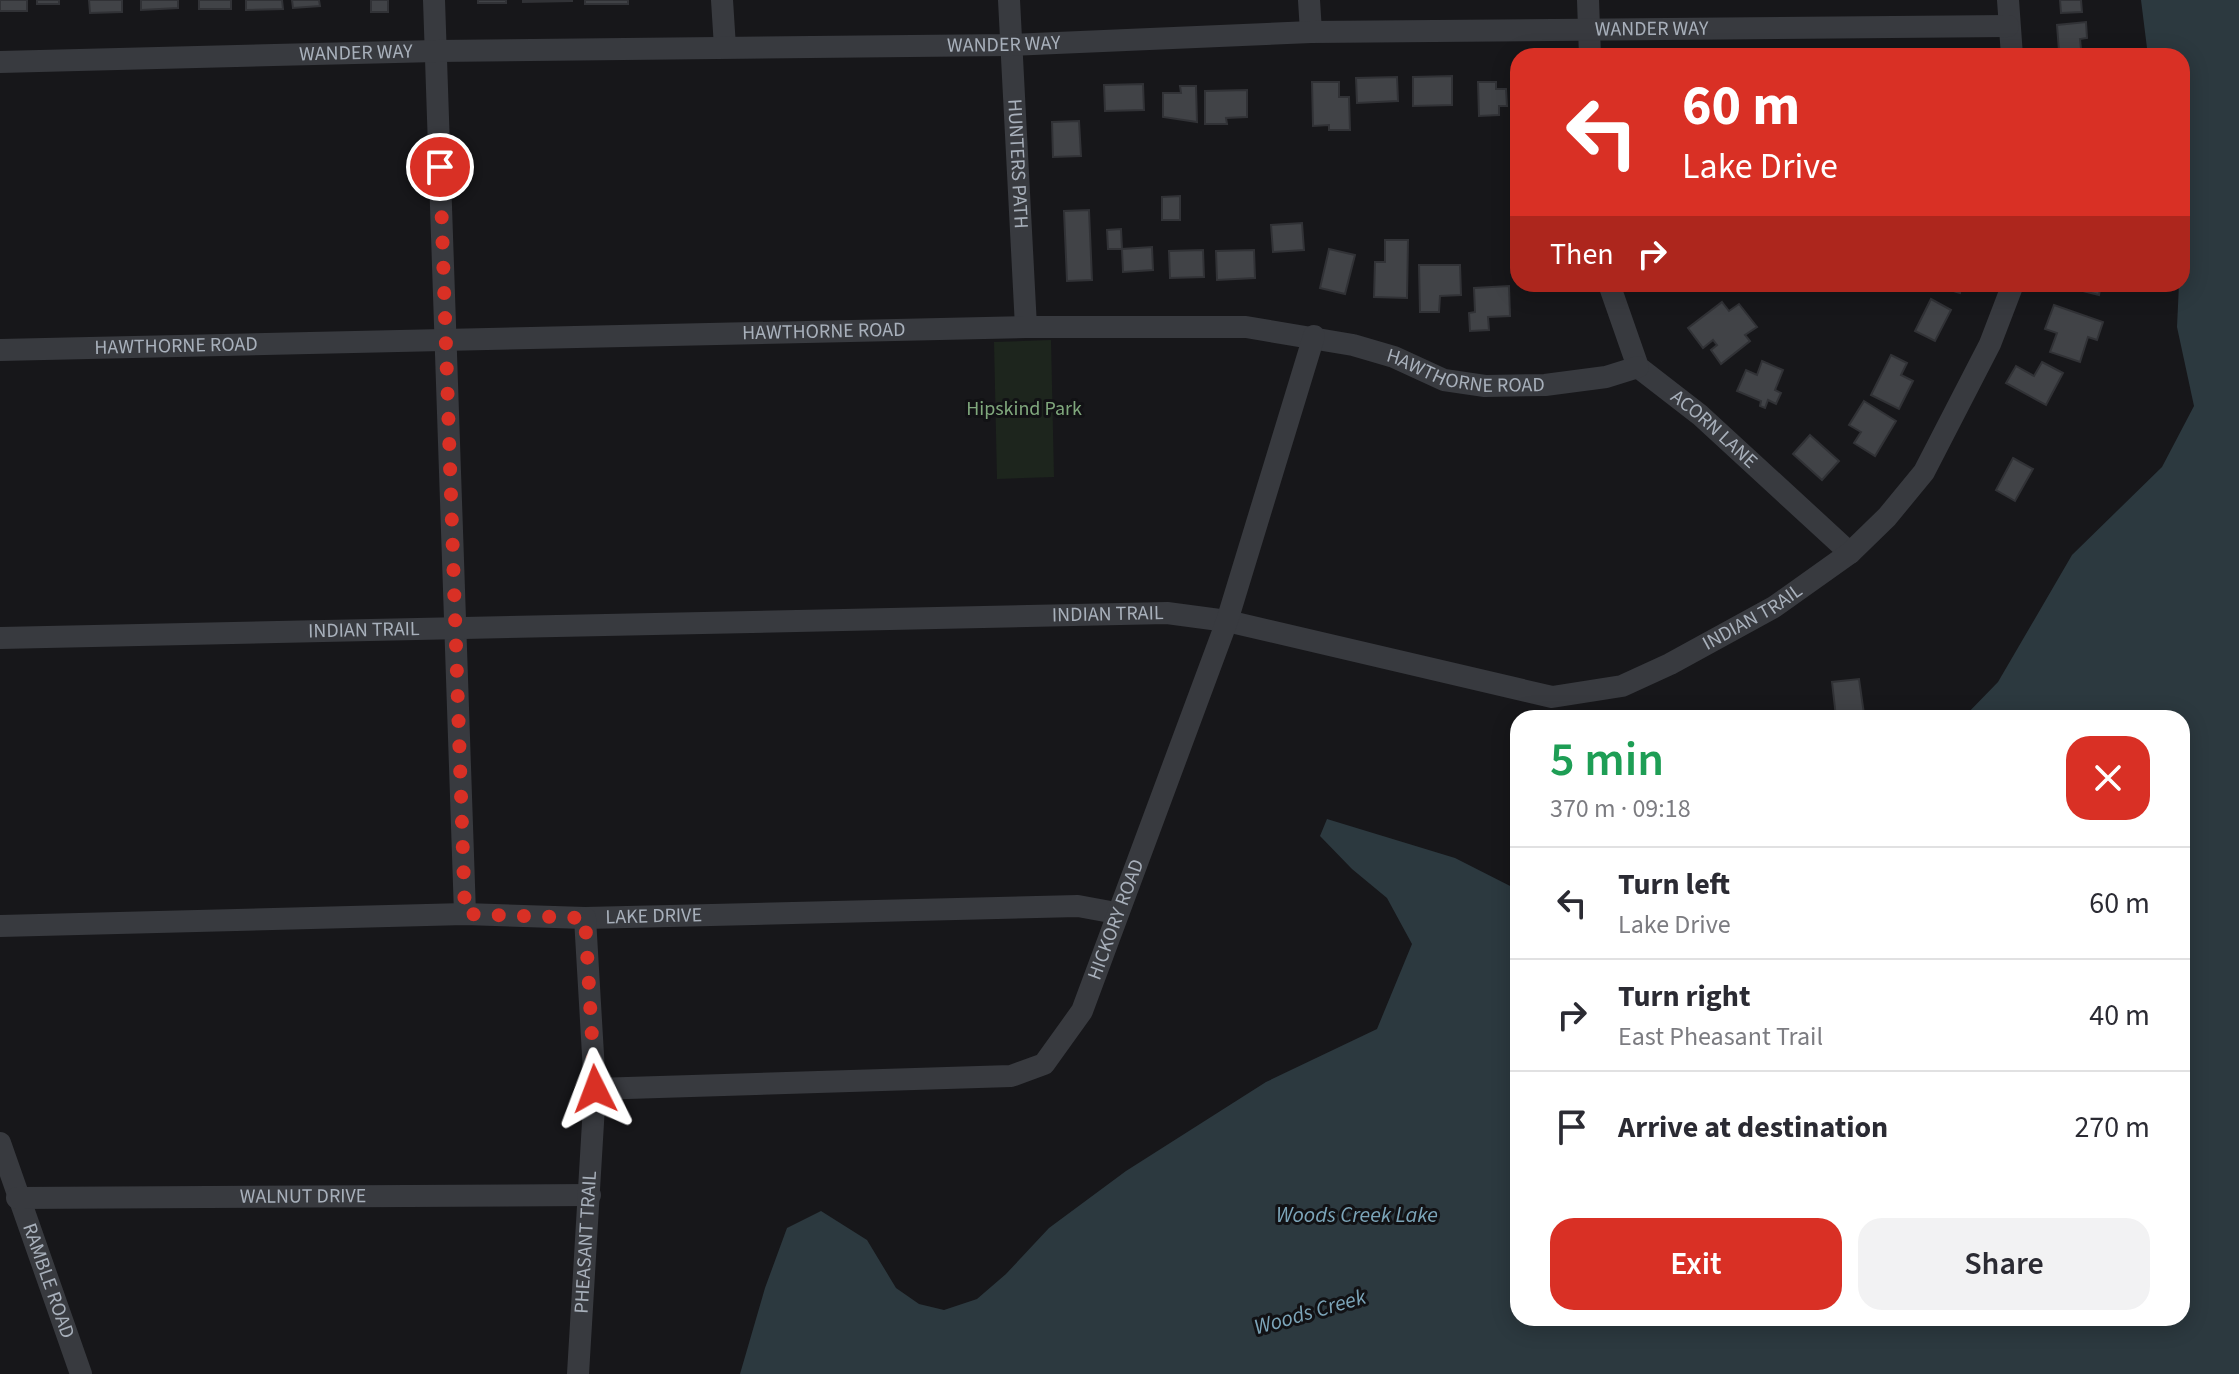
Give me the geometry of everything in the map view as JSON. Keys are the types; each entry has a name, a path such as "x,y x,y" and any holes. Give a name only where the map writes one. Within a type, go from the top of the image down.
{"street":[{"path":"434,0 465,914"},
{"path":"722,0 725,47"},
{"name":"HUNTERS PATH","path":"1009,0 1026,327"},
{"path":"1309,0 1311,32"},
{"path":"1588,0 1590,48"},
{"path":"2008,0 2011,48"},
{"name":"WANDER WAY","path":"0,62 436,51 1010,45 1311,32 2008,26"},
{"path":"1612,292 1638,367"},
{"name":"INDIAN TRAIL","path":"0,638 1167,613 1227,621 1552,697 1586,694 1622,686 1726,636 1774,607 1850,553 1924,472 1990,344 2010,292"},
{"name":"HAWTHORNE ROAD","path":"0,350 1026,327 1246,327 1314,336 1394,357 1444,380 1485,386 1545,385 1606,377 1638,367"},
{"name":"HICKORY ROAD","path":"595,1089 1011,1076 1044,1064 1082,1011 1227,621 1314,336"},
{"name":"ACORN LANE","path":"1638,367 1700,415 1850,553"},
{"name":"LAKE DRIVE","path":"0,926 465,914 585,918 1078,906 1116,913"},
{"name":"PHEASANT TRAIL","path":"578,1374 595,1089 585,918"},
{"name":"RAMBLE ROAD","path":"0,1143 81,1374"},
{"name":"WALNUT DRIVE","path":"17,1198 590,1195"}],"green space":[{"name":"Hipskind Park","path":"1051,340 1054,477 997,479 994,342"}],"water":[{"name":"Woods Creek Lake","path":"2141,0 2239,0 2239,1374 740,1374 765,1288 787,1228 821,1211 867,1240 896,1288 919,1304 944,1310 977,1299 1006,1274 1049,1228 1126,1171 1266,1082 1377,1029 1412,944 1387,898 1352,869 1320,836 1327,819 1455,858 1510,886 1510,1326 2190,1326 2190,710 1971,710 1998,682 2072,555 2162,467 2194,406 2177,327 2179,292 2190,292 2190,48 2147,48"}],"building":[{"path":"0,0 27,0 27,11 0,11"},
{"path":"37,0 59,0 59,4 37,4"},
{"path":"89,0 122,0 122,12 90,13"},
{"path":"141,0 178,0 178,8 141,10"},
{"path":"199,0 231,0 231,9 199,9"},
{"path":"246,0 282,0 283,9 246,10"},
{"path":"292,0 319,0 320,6 293,8"},
{"path":"371,0 388,0 388,12 371,12"},
{"path":"478,0 506,0 506,3 478,3"},
{"path":"572,0 572,1 523,2"},
{"path":"585,0 628,0 628,4 585,4"},
{"path":"2060,0 2081,0 2082,12 2061,13"},
{"path":"2086,22 2087,38 2080,39 2081,48 2059,48 2057,25"},
{"path":"1452,76 1452,105 1413,106 1413,77"},
{"path":"1397,77 1398,101 1357,103 1356,78"},
{"path":"1312,82 1339,82 1339,97 1349,97 1350,130 1329,130 1329,125 1313,126"},
{"path":"1478,82 1496,82 1496,89 1506,89 1507,106 1499,106 1499,115 1479,116"},
{"path":"1143,84 1144,110 1105,111 1104,85"},
{"path":"1180,86 1196,86 1197,122 1163,117 1163,93 1181,93"},
{"path":"1247,90 1247,117 1226,118 1227,124 1205,124 1205,91"},
{"path":"1079,121 1081,156 1053,157 1052,122"},
{"path":"1180,196 1180,220 1162,220 1162,197"},
{"path":"1089,210 1092,280 1067,281 1064,211"},
{"path":"1302,223 1304,250 1273,252 1271,225"},
{"path":"1121,229 1122,249 1108,249 1107,230"},
{"path":"1385,240 1408,240 1407,298 1374,297 1375,262 1385,262"},
{"path":"1152,247 1153,270 1123,272 1122,249"},
{"path":"1329,249 1355,255 1345,294 1320,288"},
{"path":"1203,250 1204,277 1170,278 1169,251"},
{"path":"1254,250 1255,278 1217,280 1216,251"},
{"path":"1419,265 1460,265 1461,295 1440,296 1439,312 1420,312"},
{"path":"1509,286 1510,316 1488,317 1489,330 1470,331 1469,313 1475,312 1474,288"},
{"path":"1931,299 1951,310 1935,341 1915,331"},
{"path":"1722,302 1729,311 1739,304 1757,327 1745,335 1750,341 1721,364 1711,350 1717,345 1713,340 1703,348 1688,328"},
{"path":"2054,305 2103,322 2097,340 2088,337 2080,362 2050,352 2057,333 2045,329"},
{"path":"1891,355 1907,363 1901,375 1913,381 1899,409 1871,395"},
{"path":"1762,361 1783,370 1775,390 1781,393 1776,404 1768,400 1765,408 1760,406 1761,401 1737,391 1746,370 1757,375"},
{"path":"2042,362 2063,373 2046,405 2006,383 2016,366 2034,376"},
{"path":"1864,401 1896,421 1875,456 1854,443 1861,432 1849,425"},
{"path":"1810,435 1839,461 1822,480 1793,454"},
{"path":"2013,458 2033,469 2015,501 1996,490"},
{"path":"1859,679 1863,710 1835,710 1832,682"}],"route":[{"path":"440,167 465,914 585,918 595,1089"}],"water label":[{"name":"Woods Creek","path":"1310,1312"}]}
